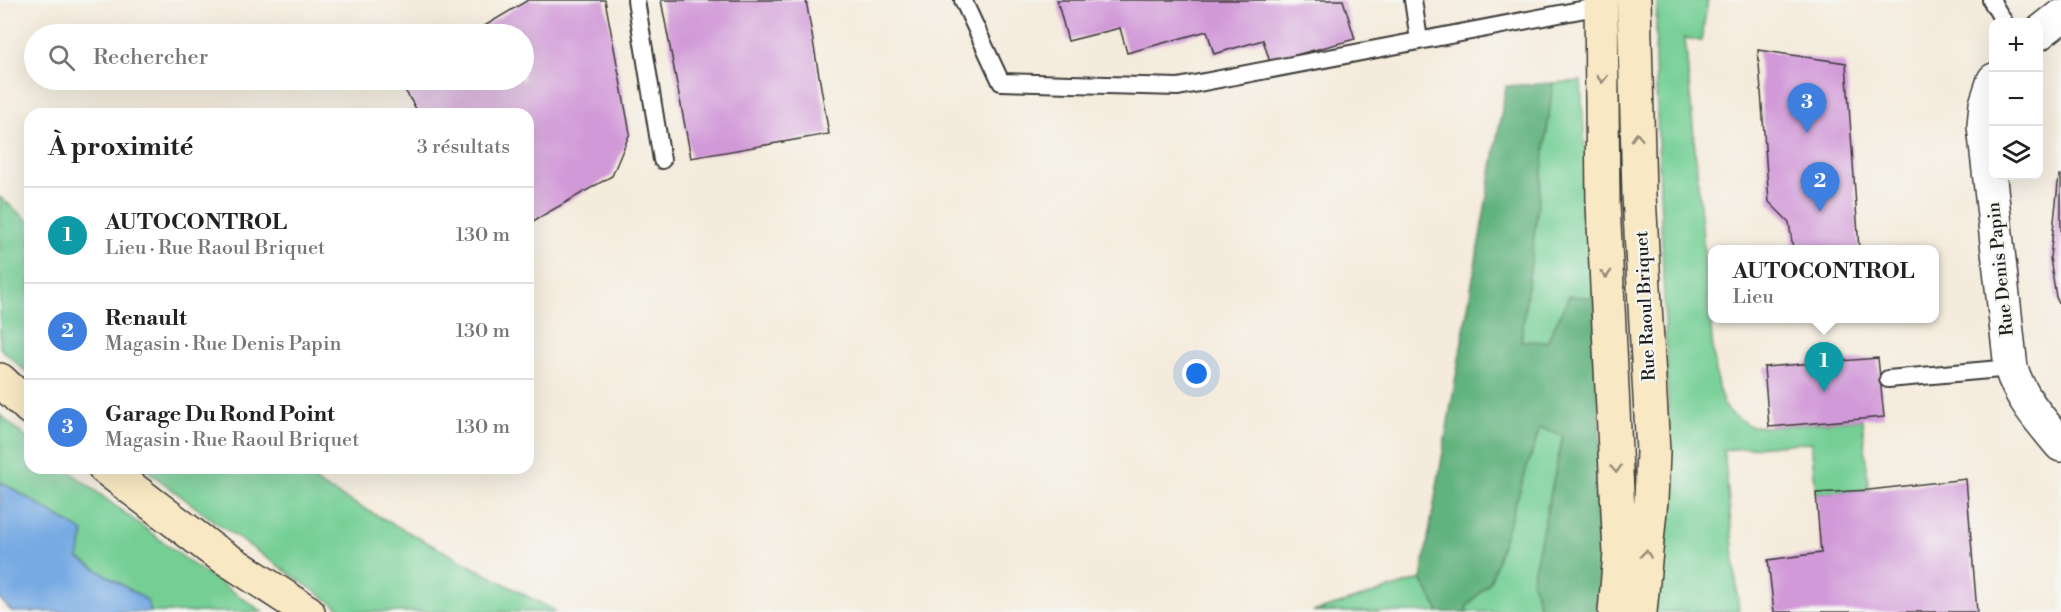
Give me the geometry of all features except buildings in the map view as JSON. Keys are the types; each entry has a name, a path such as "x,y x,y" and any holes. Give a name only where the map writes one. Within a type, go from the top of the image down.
{"street":[{"name":"Rue Raoul Briquet","path":"1634,0 1624,54 1653,452 1640,612"},
{"name":"Rue Raoul Briquet","path":"1601,3 1603,204 1620,553 1615,612"},
{"path":"2043,30 2061,16"},
{"name":"Rue Denis Papin","path":"1989,95 1984,126 2011,368 2016,383 2033,411 2061,445"},
{"path":"0,380 24,402"},
{"path":"113,474 210,548 308,612"}],"lane":[{"path":"636,0 662,160"},
{"path":"963,0 1001,82 1178,87 1601,3 1615,13 1624,54"},
{"path":"1413,0 1419,40"},
{"path":"1991,0 2002,18"},
{"path":"1888,379 2011,368"}],"green space":[{"path":"1657,0 1708,0 1701,41 1685,38 1708,294 1708,323 1711,323 1718,387 1724,405 1732,414 1750,426 1769,427 1862,419 1869,490 1816,493 1811,442 1724,450 1739,612 1649,612 1652,575 1670,456 1655,59"},
{"path":"1581,81 1594,298 1569,296 1547,342 1521,341 1553,83"},
{"path":"1553,83 1521,341 1547,342 1569,296 1594,298 1601,494 1597,612 1541,612 1532,580 1563,436 1540,428 1490,582 1467,606 1466,612 1439,612 1421,579 1506,86"},
{"path":"0,197 24,217 24,370 0,348"},
{"path":"0,415 24,436 24,474 73,474 195,566 263,612 151,612 146,600 78,558 18,493 0,481"},
{"path":"1539,428 1563,435 1532,580 1541,612 1466,612 1467,606 1490,582"},
{"path":"152,474 309,474 322,486 557,612 345,612 215,522"},
{"path":"1421,579 1439,612 1313,612"}],"water":[{"path":"0,481 84,532 78,558 147,600 151,612 12,612 0,599"}],"place":[{"name":"Garage Du Rond Point","path":"1807,133"},
{"name":"Renault","path":"1820,212"},
{"name":"AUTOCONTROL","path":"1824,392"}]}
